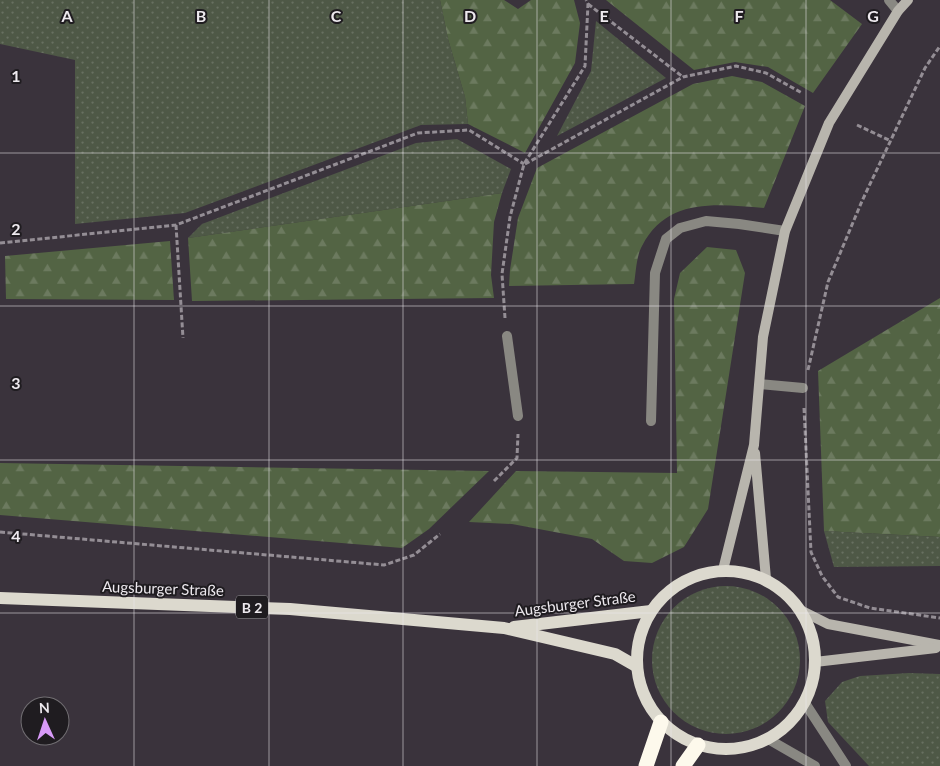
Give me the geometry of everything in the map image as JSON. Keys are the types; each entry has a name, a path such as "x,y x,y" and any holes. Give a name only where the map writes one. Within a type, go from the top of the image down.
{"highway":[{"path":"646,766 661,722"},
{"path":"683,766 698,745"}],"main road":[{"path":"723,570 754,445 763,337 784,231 829,124 898,10 908,0"},
{"path":"754,445 766,579"},
{"path":"723,570 745,572 766,579 780,588 802,611 814,640 815,672 805,703 789,724 768,739 746,747 722,750 698,745 672,732 661,722 648,705 639,684 636,666 639,635 650,611 670,590 695,575 723,570"},
{"name":"Augsburger Straße","path":"0,598 290,609 504,628 615,654 636,666"},
{"name":"Augsburger Straße","path":"504,628 650,611"},
{"path":"802,611 828,624 940,647"},
{"path":"815,662 940,647"}],"lane":[{"path":"889,0 898,10"},
{"path":"651,421 655,273 666,239 680,228 706,221 784,231"},
{"path":"507,336 518,416"},
{"path":"760,384 804,388"},
{"path":"805,703 846,766"},
{"path":"768,739 815,766"}],"path":[{"path":"587,2 683,77"},
{"path":"507,336 502,274 510,217 524,164 585,66 587,2"},
{"path":"940,46 925,68 862,200 828,282 804,388 811,552 822,576 838,597 870,608 940,618"},
{"path":"524,164 683,77 736,66 766,72 802,93"},
{"path":"857,125 891,141"},
{"path":"0,243 176,225 418,133 469,130 524,164"},
{"path":"176,225 183,338"},
{"path":"494,482 517,458 518,416"},
{"path":"0,532 384,565 414,555 440,534"}],"green space":[{"path":"0,0 440,0 448,39 465,97 468,124 421,125 185,213 75,224 75,60 0,44"},
{"path":"440,0 504,0 518,9 531,0 574,0 580,23 575,63 525,153 468,124 465,97 448,39"},
{"path":"606,0 830,0 862,24 813,93 768,67 735,62 694,70"},
{"path":"596,21 666,78 557,136 591,71"},
{"path":"732,76 762,82 805,106 764,208 711,205 679,211 665,219 652,230 640,250 634,284 509,286 518,218 537,168 693,84"},
{"path":"457,139 511,169 502,193 188,238 202,224 416,143"},
{"path":"502,193 494,222 491,275 494,298 192,301 188,238"},
{"path":"170,241 174,300 6,299 5,256"},
{"path":"707,247 736,250 745,273 708,509 684,547 652,563 624,561 592,539 512,524 469,522 516,471 677,473 674,299 680,273"},
{"path":"940,298 940,537 824,531 818,371"},
{"path":"0,463 489,471 429,529 402,548 0,515"},
{"path":"824,531 940,537 940,566 834,567"},
{"path":"726,586 754,592 778,608 794,632 800,660 794,688 778,712 754,728 726,734 698,728 674,712 658,688 652,660 658,632 674,608 698,592"},
{"path":"909,673 940,674 940,766 869,766 828,722 825,701 842,682 860,676"}]}
